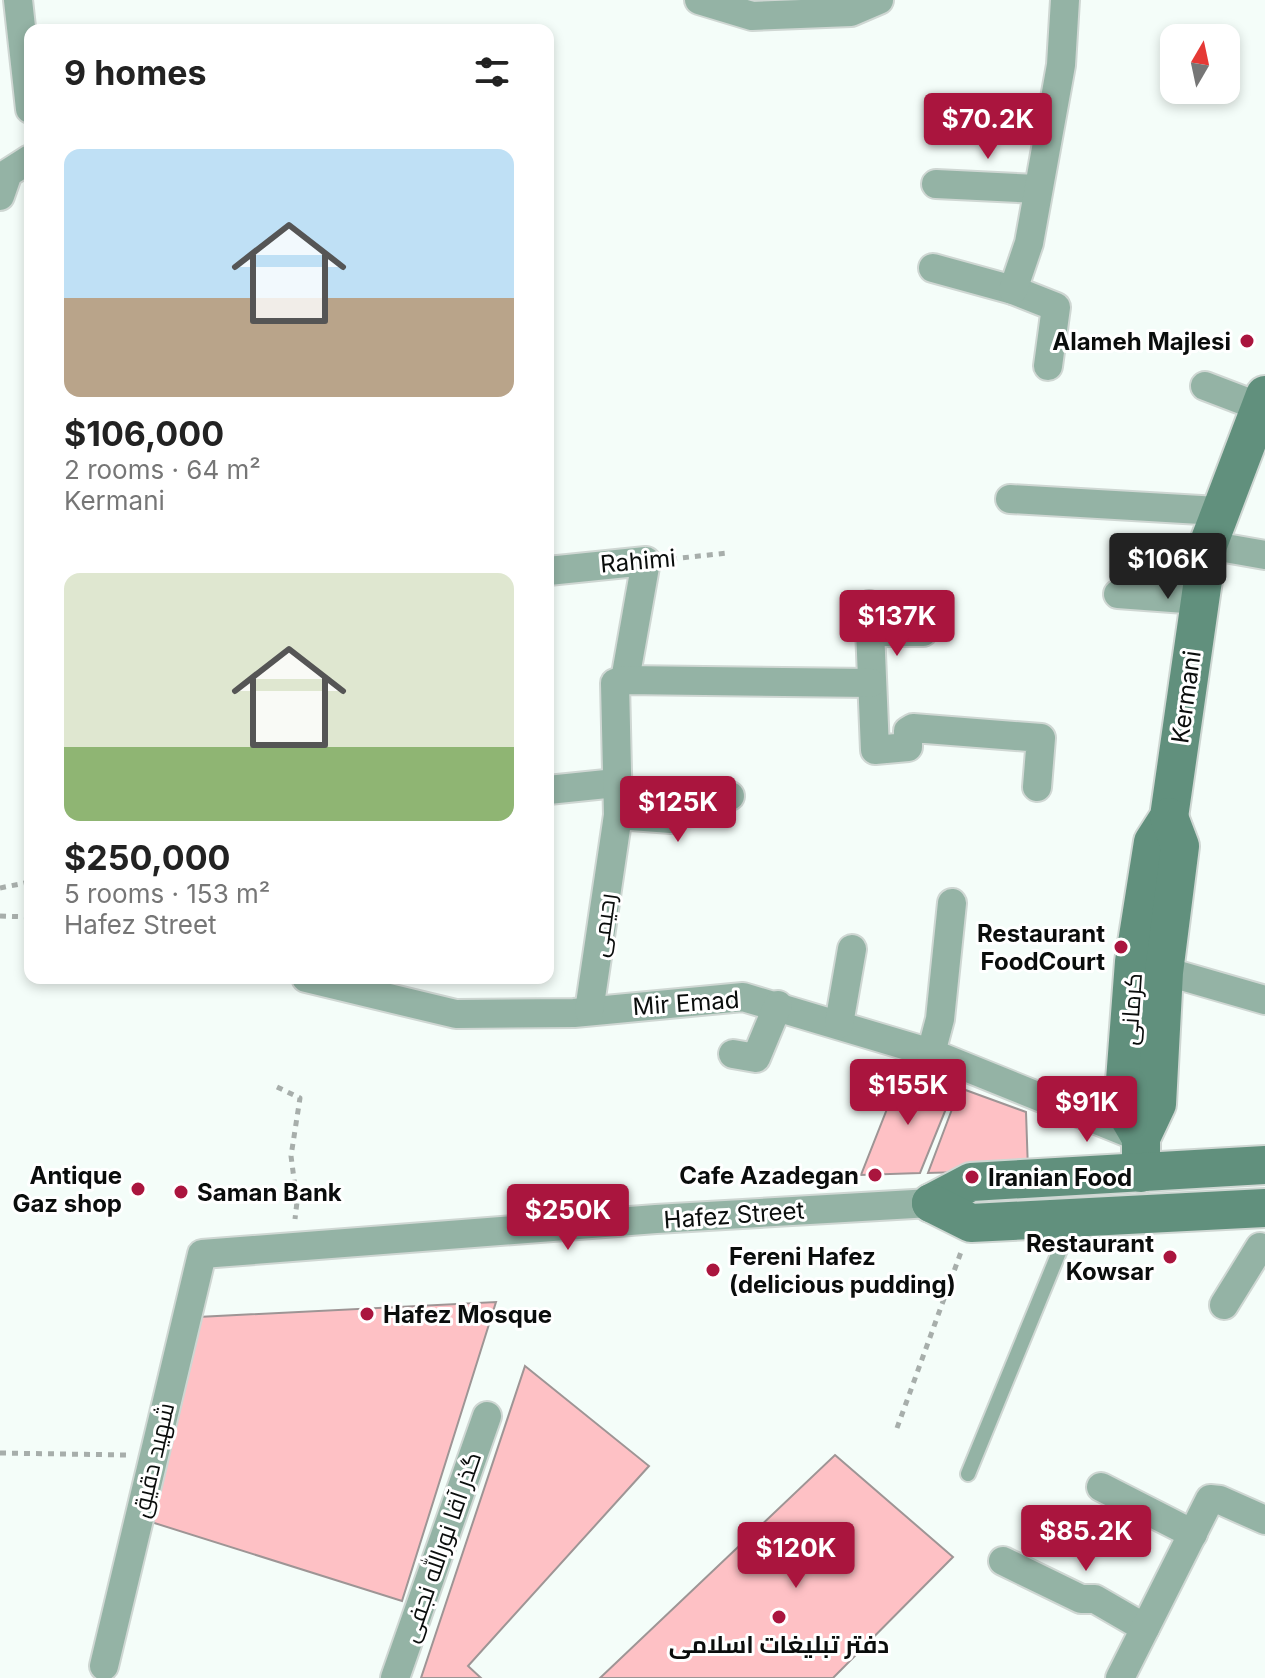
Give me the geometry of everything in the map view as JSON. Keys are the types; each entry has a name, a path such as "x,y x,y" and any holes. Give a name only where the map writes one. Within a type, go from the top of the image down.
{"street":[{"path":"18,0 24,54"},
{"path":"699,0 752,16 851,12 879,0"},
{"path":"1013,290 1029,243 1061,65 1065,0"},
{"path":"0,196 8,173 24,163"},
{"path":"936,184 1037,189"},
{"path":"933,268 1013,290 1056,307 1048,366"},
{"path":"1205,386 1262,401"},
{"name":"Kermani","path":"1141,1156 1157,1104 1149,967 1180,846 1169,817 1199,600 1213,528 1262,401"},
{"path":"1010,499 1213,528 1265,555"},
{"name":"Rahimi","path":"554,570 646,561"},
{"name":"رحیمی","path":"589,1011 618,815 612,688 625,680 646,561"},
{"path":"1118,594 1199,600"},
{"path":"923,632 870,618 875,750 908,747 908,731 913,728 1041,738 1037,787"},
{"path":"625,680 871,683"},
{"path":"554,789 616,783"},
{"path":"618,815 671,819 672,794 676,792 730,796"},
{"path":"931,1053 940,1019 952,903"},
{"path":"839,1024 852,949"},
{"path":"1149,967 1265,1000"},
{"name":"Mir Emad","path":"331,984 456,1014 589,1011 729,997 778,1005 931,1053 1141,1156"},
{"path":"733,1054 756,1058 778,1005"},
{"name":"Hafez Street","path":"202,1254 656,1219 931,1203 971,1182 1141,1156 1265,1165"},
{"name":"Hafez Street","path":"931,1203 971,1223 1252,1209"},
{"path":"1224,1305 1263,1250 1245,1227 1252,1209"},
{"name":"شهید دقیق","path":"104,1666 202,1254"},
{"name":"گذر آقا نورالله نجفی","path":"395,1678 487,1416"},
{"path":"1101,1487 1193,1534"},
{"path":"1120,1678 1210,1499 1220,1500 1265,1520"},
{"path":"1003,1561 1081,1599 1095,1599 1145,1628"}],"lane":[{"path":"968,1474 1072,1220"}],"path":[{"name":"Rahimi","path":"646,561 728,553"},
{"path":"0,888 24,883"},
{"path":"0,916 24,917"},
{"path":"277,1087 300,1098 291,1156 297,1202 292,1248"},
{"path":"897,1428 971,1223"},
{"path":"0,1453 155,1456"}],"building":[{"path":"902,1071 954,1089 920,1173 861,1175"},
{"path":"960,1088 1026,1112 1028,1170 928,1173"},
{"path":"496,1302 402,1601 148,1521 198,1317"},
{"path":"525,1366 649,1466 468,1666 481,1678 421,1678"},
{"name":"دفتر تبلیغات اسلامی","path":"835,1455 953,1557 833,1678 600,1678"}],"place":[{"name":"Alameh Majlesi","path":"1247,341"},
{"name":"Restaurant FoodCourt","path":"1121,947"},
{"name":"Cafe Azadegan","path":"875,1175"},
{"name":"Iranian Food","path":"972,1177"},
{"name":"Antique Gaz shop","path":"138,1189"},
{"name":"Saman Bank","path":"181,1192"},
{"name":"Restaurant Kowsar","path":"1170,1257"},
{"name":"Fereni Hafez (delicious pudding)","path":"713,1270"},
{"name":"Hafez Mosque","path":"367,1314"},
{"name":"دفتر تبلیغات اسلامی","path":"779,1617"}]}
